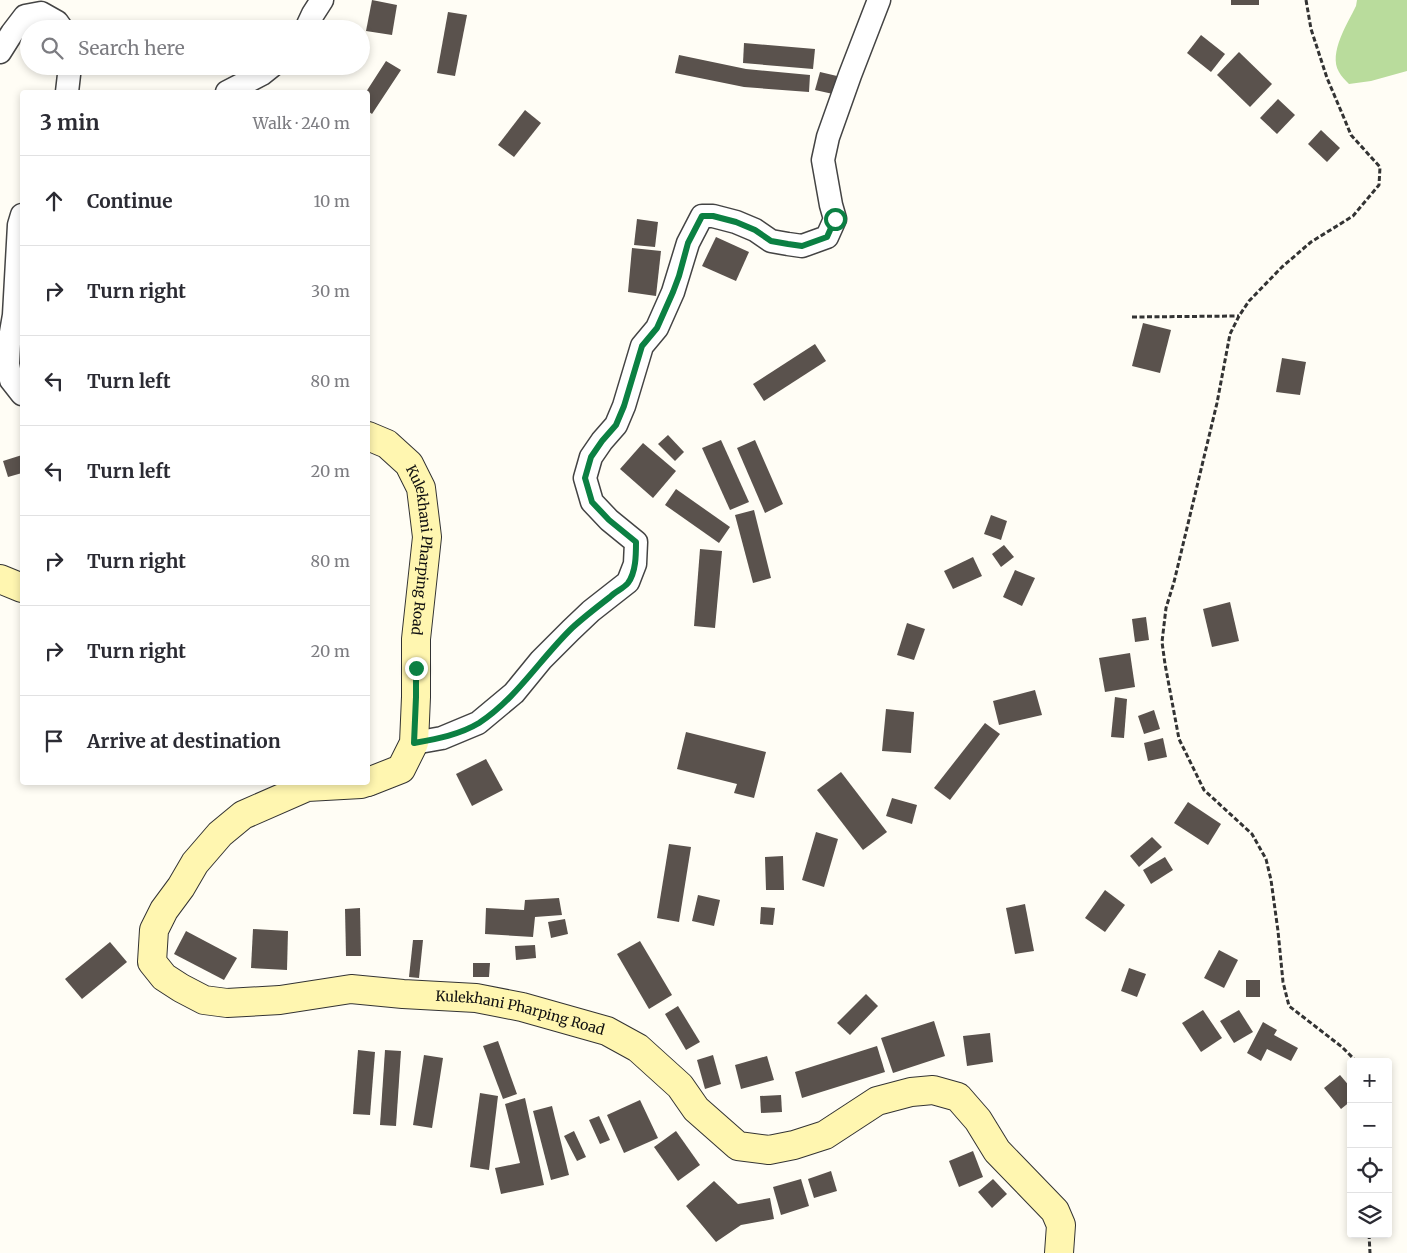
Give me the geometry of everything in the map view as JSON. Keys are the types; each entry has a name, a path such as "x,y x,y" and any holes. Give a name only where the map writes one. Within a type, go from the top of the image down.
{"main road":[{"name":"Kulekhani Pharping Road","path":"370,437 387,444 409,464 421,488 427,537 416,639 414,743 401,769 370,781"},
{"path":"0,579 20,587"},
{"name":"Kulekhani Pharping Road","path":"343,785 307,787 243,815 220,834 195,863 182,887 164,910 154,930 152,962 164,977 204,1000 227,1003 280,1000 351,989 476,998 522,1007 607,1031 638,1048 680,1086 696,1109 738,1146 769,1150 794,1145 825,1135 876,1101 911,1092 933,1090 958,1097 978,1120 997,1151 1055,1211 1061,1225 1060,1253"}],"street":[{"path":"310,20 322,0"},
{"path":"414,743 442,738 478,723 514,693 541,660 571,630 628,582 636,564 636,542 609,520 592,502 585,478 591,457 616,425 624,406 642,346 657,328 679,276 688,243 702,216 713,216 736,222 755,230 771,241 788,244 802,246 827,237 835,219 823,160 828,137 879,0"},
{"path":"23,20 26,16 41,13 53,20"},
{"path":"0,52 20,23"},
{"path":"67,90 69,75"},
{"path":"231,90 260,75"},
{"path":"20,222 14,315 8,364 12,380 20,391"}],"path":[{"path":"1306,0 1311,29 1331,86 1351,135 1380,168 1379,185 1352,216 1311,242 1282,267 1249,301 1230,334 1217,403 1166,608 1162,642 1179,739 1204,790 1252,834 1266,859 1276,914 1283,982 1290,1006 1353,1058"},
{"path":"1132,317 1239,316"},
{"path":"1369,1238 1370,1253"}],"green space":[{"path":"1357,0 1407,0 1407,71 1371,81 1349,84 1341,75 1336,64 1337,47"}],"building":[{"path":"372,0 397,5 392,35 370,32 370,20 368,20"},
{"path":"1231,0 1259,0 1259,5 1231,5"},
{"path":"448,12 467,15 455,76 437,73"},
{"path":"1201,35 1225,54 1211,72 1187,53"},
{"path":"744,43 815,49 813,69 743,63"},
{"path":"1239,52 1272,84 1250,107 1217,75"},
{"path":"679,55 746,69 810,75 809,92 744,87 675,73"},
{"path":"386,61 401,70 372,114 370,112 370,90 367,90"},
{"path":"820,72 837,76 833,94 815,90"},
{"path":"1278,99 1295,115 1277,134 1260,118"},
{"path":"525,110 541,123 514,157 498,145"},
{"path":"1321,130 1340,148 1327,162 1308,144"},
{"path":"637,219 658,222 655,247 634,245"},
{"path":"716,237 749,252 736,281 702,266"},
{"path":"632,248 661,251 656,296 628,292"},
{"path":"1143,323 1171,330 1160,373 1132,366"},
{"path":"815,344 826,361 764,401 753,384"},
{"path":"1282,358 1306,362 1300,395 1276,392"},
{"path":"668,435 684,452 675,461 658,444"},
{"path":"721,440 749,502 730,510 702,448"},
{"path":"755,440 783,504 765,513 737,448"},
{"path":"643,443 676,471 653,498 620,469"},
{"path":"20,456 20,474 8,477 3,461"},
{"path":"676,489 730,527 719,543 665,505"},
{"path":"754,510 771,578 753,583 735,515"},
{"path":"991,515 1007,521 1001,540 984,534"},
{"path":"1004,545 1014,557 1001,567 992,554"},
{"path":"700,549 722,551 715,628 694,626"},
{"path":"973,557 982,576 953,589 944,571"},
{"path":"1015,570 1035,578 1022,606 1003,597"},
{"path":"1230,602 1239,641 1212,647 1203,609"},
{"path":"1146,617 1149,640 1135,642 1132,619"},
{"path":"907,623 925,629 914,660 897,655"},
{"path":"1130,653 1135,687 1105,692 1099,658"},
{"path":"1035,690 1042,715 999,725 993,701"},
{"path":"1115,697 1127,699 1124,738 1111,737"},
{"path":"886,709 914,712 911,753 882,751"},
{"path":"1154,710 1160,729 1144,734 1138,716"},
{"path":"985,723 1000,734 950,800 934,788"},
{"path":"686,732 766,752 754,798 734,793 737,784 677,769"},
{"path":"1163,738 1167,757 1148,761 1144,743"},
{"path":"486,759 503,790 472,806 456,774"},
{"path":"841,772 887,832 863,850 817,790"},
{"path":"892,798 917,805 912,824 886,816"},
{"path":"1188,802 1221,824 1208,845 1174,823"},
{"path":"816,832 838,839 824,887 802,880"},
{"path":"1152,837 1162,847 1139,867 1130,856"},
{"path":"669,844 691,847 679,922 657,918"},
{"path":"783,856 784,890 766,890 765,857"},
{"path":"1165,857 1173,870 1151,884 1143,870"},
{"path":"1105,890 1125,905 1105,932 1085,918"},
{"path":"698,895 720,900 714,926 692,921"},
{"path":"559,898 562,915 535,917 533,937 485,934 486,908 524,910 525,900"},
{"path":"1025,904 1034,951 1015,954 1006,908"},
{"path":"761,907 775,908 773,925 760,924"},
{"path":"360,908 361,956 346,956 345,909"},
{"path":"565,919 568,934 551,938 548,922"},
{"path":"253,929 288,931 287,970 251,968"},
{"path":"186,931 237,958 224,980 174,954"},
{"path":"413,940 423,940 419,978 409,977"},
{"path":"640,941 672,995 649,1009 617,954"},
{"path":"110,942 127,962 82,999 65,979"},
{"path":"535,945 536,958 516,960 515,946"},
{"path":"1219,950 1238,960 1224,988 1204,978"},
{"path":"473,963 490,963 489,977 473,977"},
{"path":"1129,968 1146,974 1137,997 1121,991"},
{"path":"1246,980 1260,980 1260,997 1246,997"},
{"path":"866,994 878,1006 850,1035 837,1023"},
{"path":"678,1006 700,1042 686,1050 665,1014"},
{"path":"1203,1010 1222,1038 1201,1052 1182,1023"},
{"path":"1239,1010 1253,1032 1234,1043 1220,1021"},
{"path":"934,1021 945,1056 893,1073 881,1038"},
{"path":"1263,1022 1277,1030 1274,1035 1298,1048 1291,1061 1267,1049 1261,1061 1247,1053"},
{"path":"990,1033 993,1062 967,1066 963,1036"},
{"path":"498,1041 517,1094 503,1099 483,1046"},
{"path":"877,1046 885,1072 802,1098 795,1072"},
{"path":"358,1050 375,1052 370,1115 353,1114"},
{"path":"385,1050 401,1051 396,1126 380,1125"},
{"path":"424,1055 443,1058 432,1128 413,1125"},
{"path":"713,1055 721,1084 705,1089 697,1060"},
{"path":"767,1056 774,1080 741,1089 735,1065"},
{"path":"1340,1075 1347,1083 1347,1104 1341,1109 1324,1088"},
{"path":"480,1093 498,1096 489,1170 470,1167"},
{"path":"781,1095 782,1112 761,1113 760,1096"},
{"path":"525,1098 544,1185 501,1194 495,1168 520,1163 505,1104"},
{"path":"640,1100 658,1138 624,1153 607,1115"},
{"path":"552,1106 569,1175 551,1180 533,1111"},
{"path":"599,1116 610,1140 600,1144 589,1120"},
{"path":"574,1131 586,1157 577,1161 564,1136"},
{"path":"676,1131 700,1165 678,1181 654,1147"},
{"path":"973,1151 983,1177 959,1187 949,1161"},
{"path":"831,1171 837,1191 814,1198 808,1179"},
{"path":"801,1179 809,1206 781,1215 773,1187"},
{"path":"993,1179 1007,1194 992,1208 978,1192"},
{"path":"714,1181 738,1204 770,1198 774,1219 741,1225 716,1242 686,1206"}],"route":[{"path":"416,668 414,743 442,738 478,723 514,693 541,660 571,630 628,582 636,564 636,542 609,520 592,502 585,478 591,457 616,425 624,406 642,346 657,328 679,276 688,243 702,216 713,216 736,222 755,230 771,241 802,246 827,237 835,219"}]}
